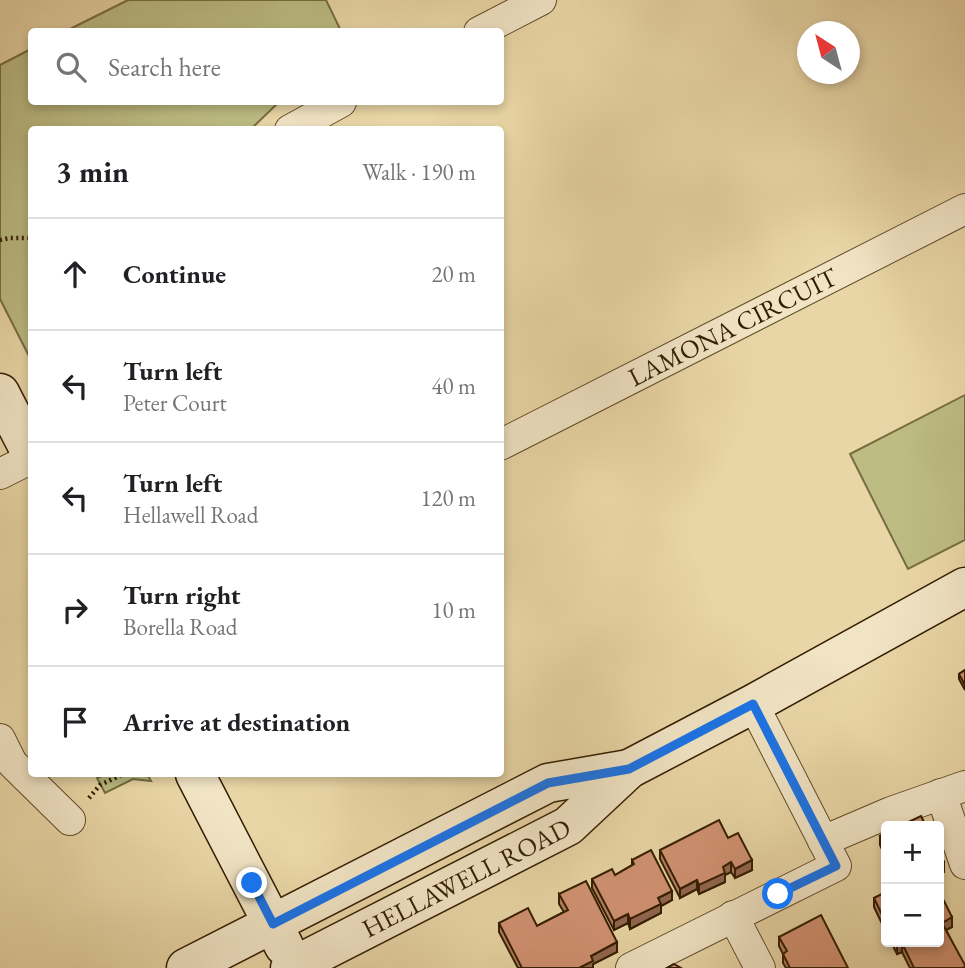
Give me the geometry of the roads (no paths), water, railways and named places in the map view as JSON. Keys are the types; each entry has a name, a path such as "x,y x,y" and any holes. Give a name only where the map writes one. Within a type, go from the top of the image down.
{"street":[{"path":"487,28 541,0"},
{"path":"297,126 336,105"},
{"name":"LAMONA CIRCUIT","path":"504,443 965,209"},
{"path":"0,393 28,448"},
{"path":"0,474 28,458"},
{"name":"HELLAWELL ROAD","path":"292,967 568,826 629,769 965,587"},
{"path":"753,704 830,854"},
{"path":"0,739 12,763 70,820"},
{"name":"HELLAWELL ROAD","path":"186,968 548,783 629,769"},
{"path":"197,777 273,924 292,967"},
{"path":"631,968 733,916 891,812 953,790 965,864"},
{"path":"733,916 760,968"}]}
